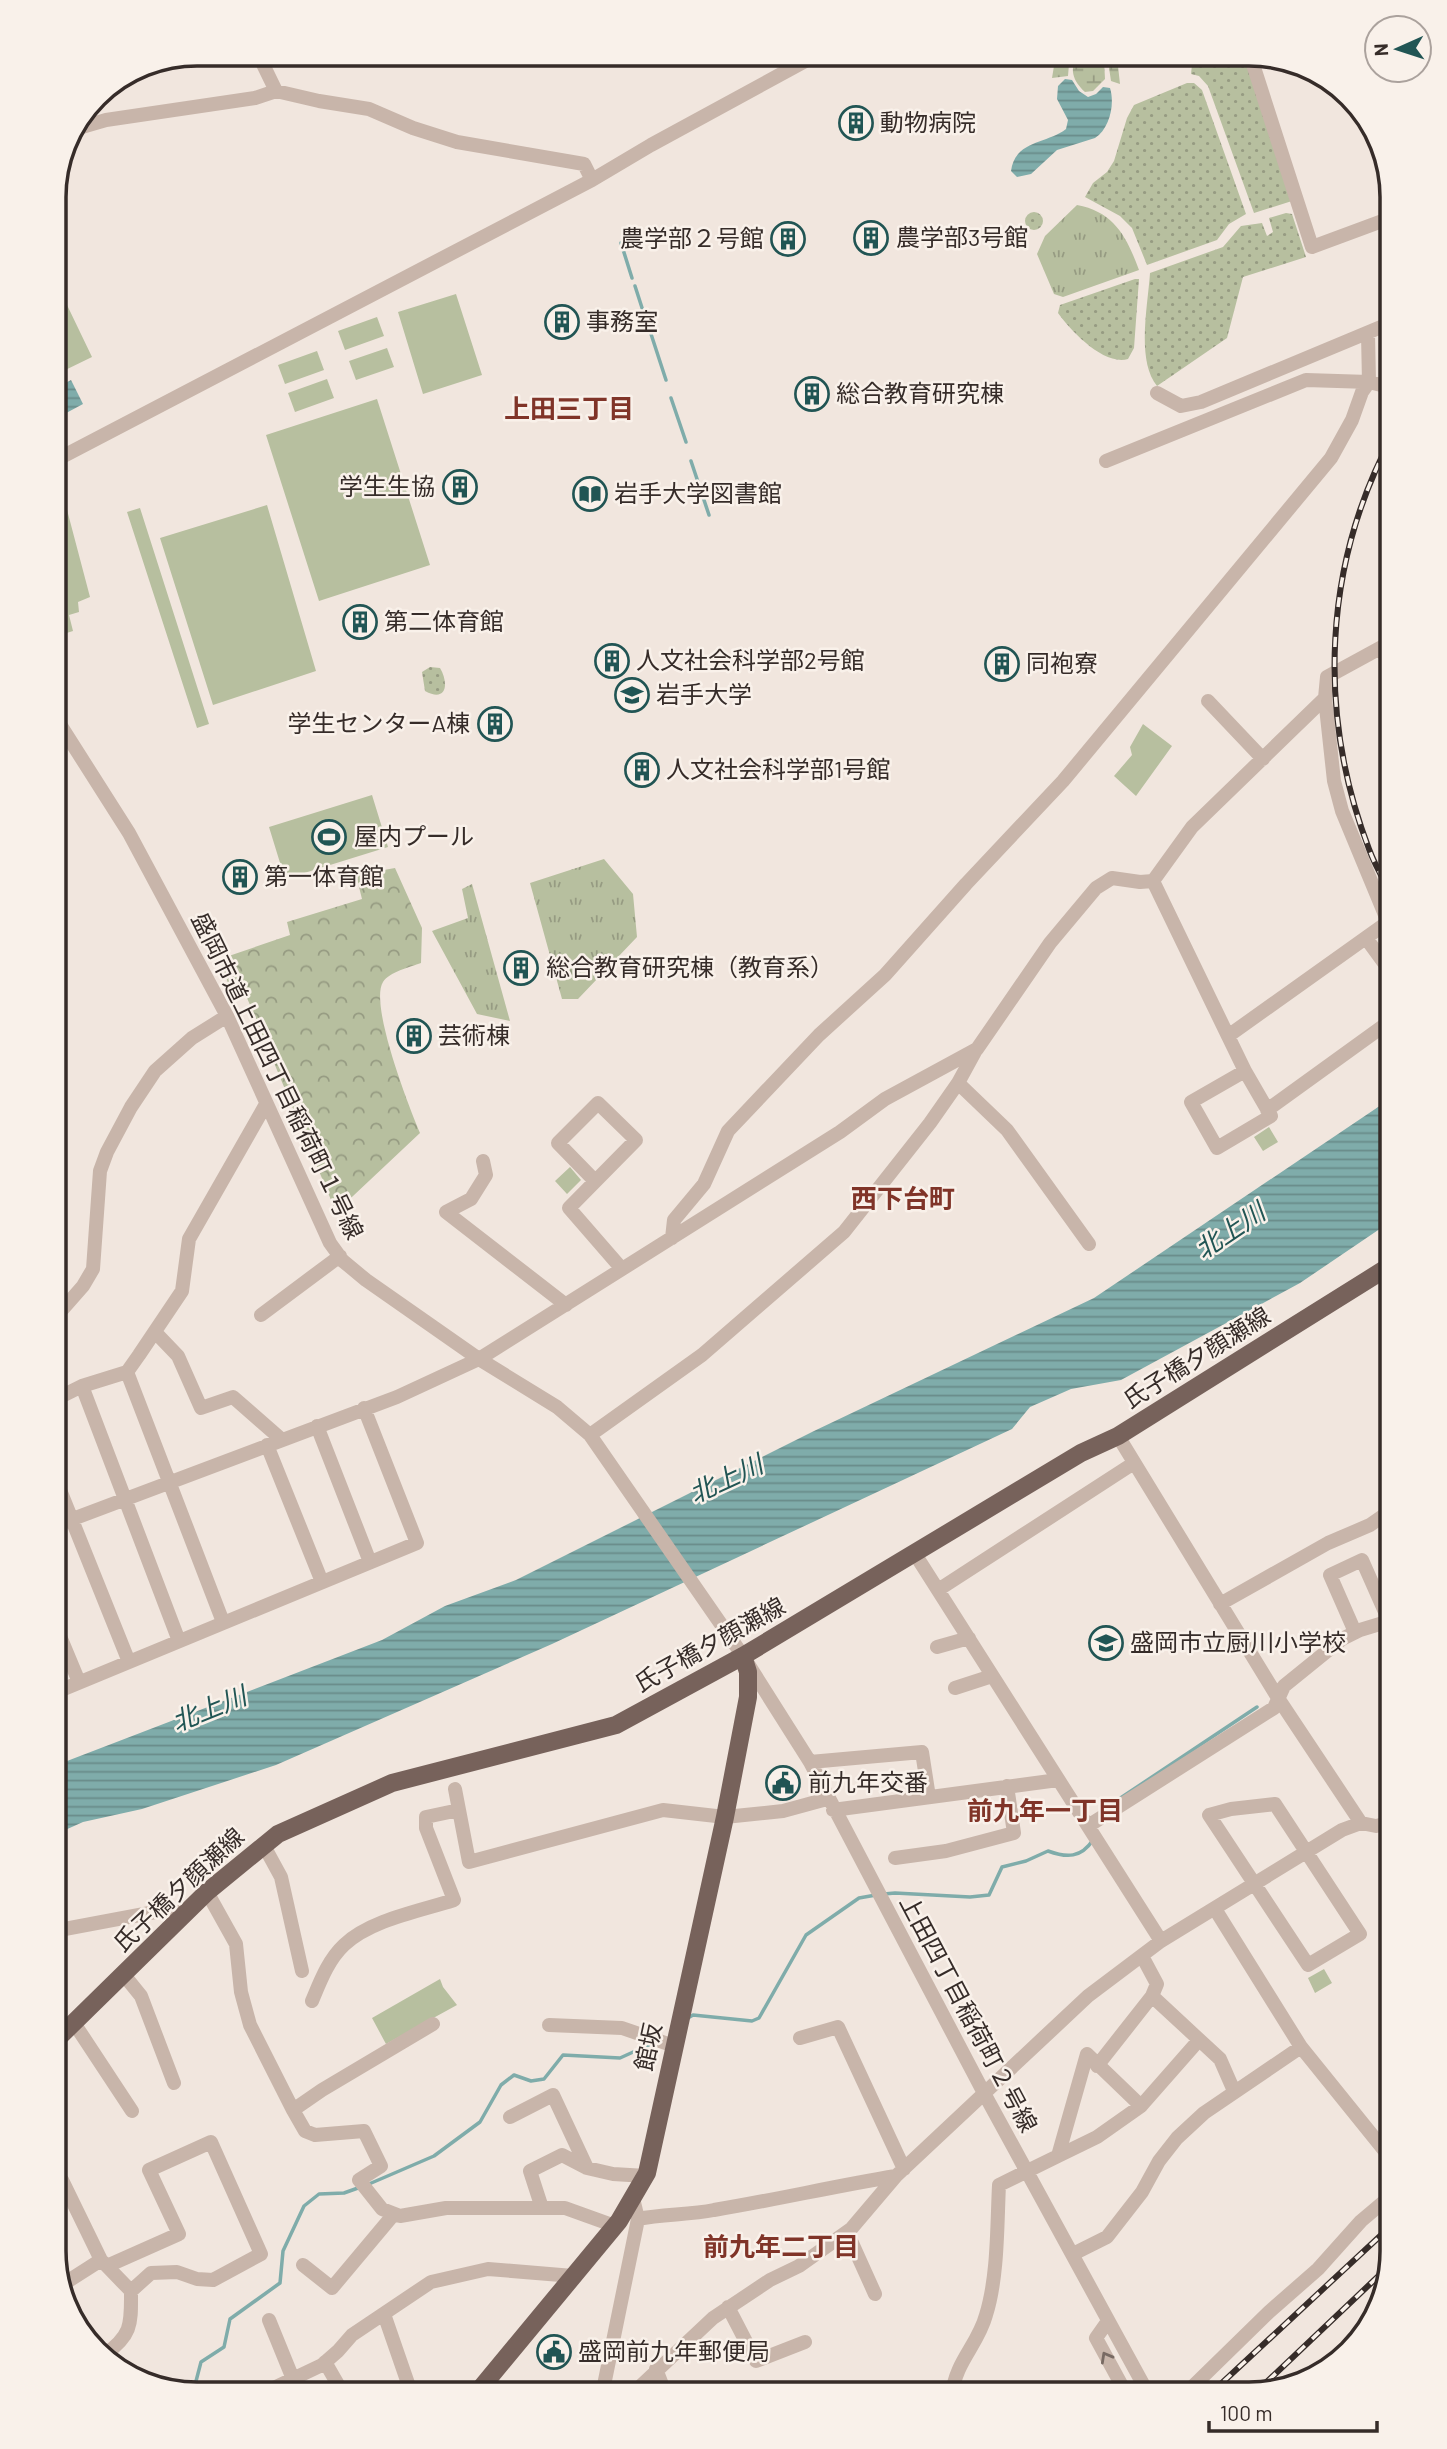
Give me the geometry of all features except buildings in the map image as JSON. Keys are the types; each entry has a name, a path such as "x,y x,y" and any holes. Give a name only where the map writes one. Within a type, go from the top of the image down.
{"main road":[{"name":"氏子橋夕顔瀬線","path":"66,2030 207,1892 278,1834 392,1783 616,1725 743,1657 1081,1453 1118,1436 1380,1272"},
{"name":"館坂","path":"486,2382 615,2226 646,2176 725,1817 748,1697 748,1672 743,1657"}],"street":[{"path":"264,67 276,91"},
{"path":"67,454 592,180 794,67"},
{"path":"1254,67 1312,247 1380,222"},
{"path":"89,125 106,120 256,98 276,91 369,109 413,128 457,142 584,164 592,180"},
{"path":"1157,393 1181,406 1201,402 1380,328"},
{"path":"672,1238 674,1220 704,1184 728,1131 818,1035 885,975 1063,781 1331,458 1352,421 1362,392 1369,382 1368,334"},
{"path":"1106,461 1306,380 1380,385"},
{"path":"1380,649 1326,677 1325,698 1334,781 1342,811 1380,903"},
{"path":"1153,881 1192,827 1325,698"},
{"path":"1208,701 1264,759"},
{"name":"盛岡市道上田四丁目稲荷町１号線","path":"67,735 129,833 226,1016 330,1243 366,1280 479,1359 557,1407 590,1435 743,1657"},
{"path":"590,1435 702,1355 845,1232 930,1123 1050,943 1097,888 1112,878 1153,881"},
{"path":"1153,881 1245,1071 1271,1116 1217,1148 1191,1102 1245,1071"},
{"path":"1228,1035 1380,928"},
{"path":"1366,939 1380,958"},
{"path":"66,1304 83,1286 93,1269 100,1171 131,1107 155,1071 192,1038 226,1016"},
{"path":"1267,1110 1380,1029"},
{"path":"66,1521 397,1397 479,1359 840,1132 885,1098 977,1049"},
{"path":"958,1083 1007,1130 1089,1244"},
{"path":"595,1181 558,1143 598,1103 636,1140 569,1208 622,1269"},
{"path":"66,1394 127,1372 155,1332 182,1292 189,1239 266,1104"},
{"path":"483,1161 486,1175 471,1199 446,1212 566,1305"},
{"path":"261,1315 340,1256"},
{"path":"155,1332 178,1356 201,1408 233,1397 281,1439"},
{"path":"127,1372 223,1622"},
{"path":"82,1386 179,1641"},
{"path":"66,1688 417,1543 364,1408"},
{"path":"317,1426 370,1562"},
{"path":"1118,1436 1278,1698 1361,1823"},
{"path":"267,1445 321,1582"},
{"path":"938,1590 1134,1463"},
{"path":"66,1504 130,1662"},
{"path":"1220,1604 1328,1543 1380,1518"},
{"path":"915,1554 1161,1941"},
{"path":"1355,1632 1330,1575 1362,1560 1380,1598"},
{"path":"1087,1826 1273,1708 1284,1686 1342,1639 1380,1624"},
{"path":"937,1647 969,1639"},
{"path":"66,1651 79,1682"},
{"name":"上田四丁目稲荷町２号線","path":"743,1657 810,1762 985,2095 1142,2382"},
{"path":"955,1688 992,1676"},
{"path":"810,1762 922,1752 929,1797"},
{"path":"454,1789 469,1862 663,1810 725,1817 830,1804 929,1797 1058,1780"},
{"path":"895,1858 946,1851 1014,1833 1007,1786"},
{"path":"1275,1804 1307,1852 1360,1934 1308,1965 1209,1815 1231,1809 1275,1804"},
{"path":"312,2001 326,1969 344,1945 367,1928 454,1900 426,1828 426,1817 459,1810"},
{"path":"644,2382 728,2307 770,2280 799,2266 847,2232 900,2173 1088,1996 1161,1941 1342,1830 1361,1823 1380,1825"},
{"path":"263,1844 281,1877 302,1970"},
{"path":"207,1892 236,1944 241,1992 250,2025 293,2110 305,2131 315,2135 364,2131 381,2166 359,2180 382,2209 400,2216 446,2208 565,2208 615,2226"},
{"path":"66,1929 171,1909 183,1916"},
{"path":"1215,1909 1301,2047 1380,2145"},
{"path":"1097,2066 1152,1996 1157,1983 1142,1956"},
{"path":"124,1975 141,1996 174,2083"},
{"path":"1152,1996 1220,2059 1234,2091"},
{"path":"74,2023 132,2111"},
{"path":"293,2110 321,2090 433,2024"},
{"path":"549,2025 622,2028 675,2040"},
{"path":"800,2038 838,2027 900,2173"},
{"path":"955,2382 958,2368 986,2315 996,2255 999,2185 1097,2137 1141,2106 1199,2040"},
{"path":"1073,2254 1107,2237 1142,2192 1159,2161 1177,2138 1203,2113 1301,2047"},
{"path":"1058,2156 1087,2054 1141,2106"},
{"path":"510,2117 553,2095 587,2168"},
{"path":"70,2281 104,2263 179,2234 149,2170 211,2142 261,2254 212,2280 197,2279 177,2272 151,2273 131,2291"},
{"path":"542,2208 530,2171 562,2155 587,2168 612,2174 646,2176"},
{"path":"638,2219 709,2211 900,2173"},
{"path":"66,2197 104,2263 131,2291 131,2323 122,2343 111,2350"},
{"path":"605,2382 638,2219 633,2198"},
{"path":"1197,2382 1269,2312 1318,2269 1380,2205"},
{"path":"303,2265 332,2288 394,2214"},
{"path":"847,2232 875,2294"},
{"path":"288,2382 325,2362 352,2335 431,2282 488,2269 573,2276"},
{"path":"728,2307 756,2361 805,2342"},
{"path":"384,2314 408,2382"},
{"path":"269,2320 293,2379"},
{"path":"1108,2321 1096,2338 1120,2382"},
{"path":"325,2362 337,2382"},
{"path":"656,2369 661,2382"}],"green space":[{"path":"1054,67 1069,67 1068,76 1052,78"},
{"path":"1074,67 1104,67 1105,79 1093,91 1085,92 1077,83"},
{"path":"1109,67 1118,67 1120,84 1111,81"},
{"path":"1192,67 1249,67 1292,201 1254,213 1208,86 1199,76 1191,74"},
{"path":"1187,83 1194,83 1202,90 1246,214 1229,224 1217,240 1147,265 1132,228 1120,216 1085,197 1093,183 1107,172 1114,161 1127,118 1134,105"},
{"path":"1077,205 1101,214 1118,228 1130,247 1139,270 1063,297 1054,294 1037,254 1045,236"},
{"path":"1034,212 1040,215 1043,221 1040,227 1034,230 1028,227 1025,221 1028,215"},
{"path":"1292,214 1306,257 1243,277 1227,338 1157,386 1147,362 1145,347 1150,273 1223,247 1241,226 1262,223 1267,236 1273,232 1269,218"},
{"path":"1139,279 1134,348 1128,359 1119,360 1099,352 1071,329 1058,313 1060,305"},
{"path":"456,294 482,375 423,394 398,312"},
{"path":"67,305 92,357 67,369"},
{"path":"377,317 384,336 345,350 338,331"},
{"path":"387,348 394,367 356,380 349,361"},
{"path":"317,351 324,370 285,384 278,365"},
{"path":"327,379 334,398 295,412 288,393"},
{"path":"377,399 430,565 319,601 266,435"},
{"path":"267,505 316,671 213,705 160,538"},
{"path":"140,508 209,724 197,728 127,512"},
{"path":"67,509 90,597 78,602 79,612 69,615 73,631 67,633"},
{"path":"430,667 440,668 445,680 444,690 438,695 425,691 422,672"},
{"path":"1143,724 1172,746 1136,796 1114,776 1132,755 1130,747"},
{"name":"屋内プール","path":"372,795 388,847 285,879 269,827"},
{"path":"604,859 633,894 637,937 578,999 562,999 530,883"},
{"path":"395,868 422,928 421,963 386,978 380,994 381,1011 392,1056 420,1133 336,1212 240,981 228,983 220,959 290,935 287,922 362,899 356,875"},
{"path":"472,884 510,1021 477,1014 432,931 468,918 462,889"},
{"path":"1269,1127 1278,1142 1263,1151 1254,1137"},
{"path":"570,1167 581,1180 567,1194 555,1181"},
{"path":"1324,1969 1332,1983 1315,1993 1308,1978"},
{"path":"440,1979 457,2005 386,2044 372,2018"}],"water":[{"path":"1065,79 1072,80 1079,91 1088,97 1103,87 1110,88 1111,108 1108,122 1095,138 1057,150 1031,174 1017,177 1011,171 1019,153 1066,129 1068,120 1057,99 1058,86"},
{"path":"71,380 83,404 67,413 67,382"},
{"name":"北上川","path":"1380,1106 1380,1229 1300,1283 1121,1380 1071,1389 1030,1407 1012,1429 552,1644 276,1765 142,1809 83,1822 66,1830 66,1761 382,1640 445,1606 516,1580 814,1431 1094,1298"}],"waterway":[{"path":"621,243 632,278"},
{"path":"635,286 644,314"},
{"path":"651,334 666,380"},
{"path":"671,398 686,442"},
{"path":"691,461 709,515"},
{"path":"1110,1805 1257,1707"},
{"path":"884,1894 970,1897 989,1895 1002,1867 1026,1861 1048,1851 1073,1855 1084,1850 1093,1840"},
{"path":"688,2018 693,2015 752,2021 759,2018 806,1935 859,1898 876,1895"},
{"path":"369,2184 434,2156 480,2122 501,2085 514,2075 531,2081 544,2079 563,2055 620,2058 653,2043"},
{"path":"196,2382 201,2362 224,2347 230,2319 280,2283 283,2251 304,2206 319,2194 344,2193 358,2188"}],"railway":[{"path":"1380,463 1352,535 1341,587 1335,639 1335,692 1341,745 1352,797 1380,874"},
{"path":"1223,2382 1380,2236"},
{"path":"1268,2381 1377,2277"}],"place":[{"name":"動物病院","path":"856,123"},
{"name":"農学部3号館","path":"871,238"},
{"name":"農学部２号館","path":"788,239"},
{"name":"事務室","path":"562,322"},
{"name":"総合教育研究棟","path":"812,394"},
{"name":"学生生協","path":"460,487"},
{"name":"岩手大学図書館","path":"590,494"},
{"name":"第二体育館","path":"360,622"},
{"name":"人文社会科学部2号館","path":"612,661"},
{"name":"同袍寮","path":"1002,664"},
{"name":"岩手大学","path":"632,695"},
{"name":"学生センターA棟","path":"495,724"},
{"name":"人文社会科学部1号館","path":"642,770"},
{"name":"屋内プール","path":"329,837"},
{"name":"第一体育館","path":"240,877"},
{"name":"総合教育研究棟（教育系）","path":"521,968"},
{"name":"芸術棟","path":"414,1036"},
{"name":"盛岡市立厨川小学校","path":"1106,1643"},
{"name":"前九年交番","path":"783,1783"},
{"name":"盛岡前九年郵便局","path":"554,2352"}],"district":[{"name":"上田三丁目","path":"569,409"},
{"name":"西下台町","path":"903,1199"},
{"name":"前九年一丁目","path":"1045,1811"},
{"name":"前九年二丁目","path":"781,2247"}]}
